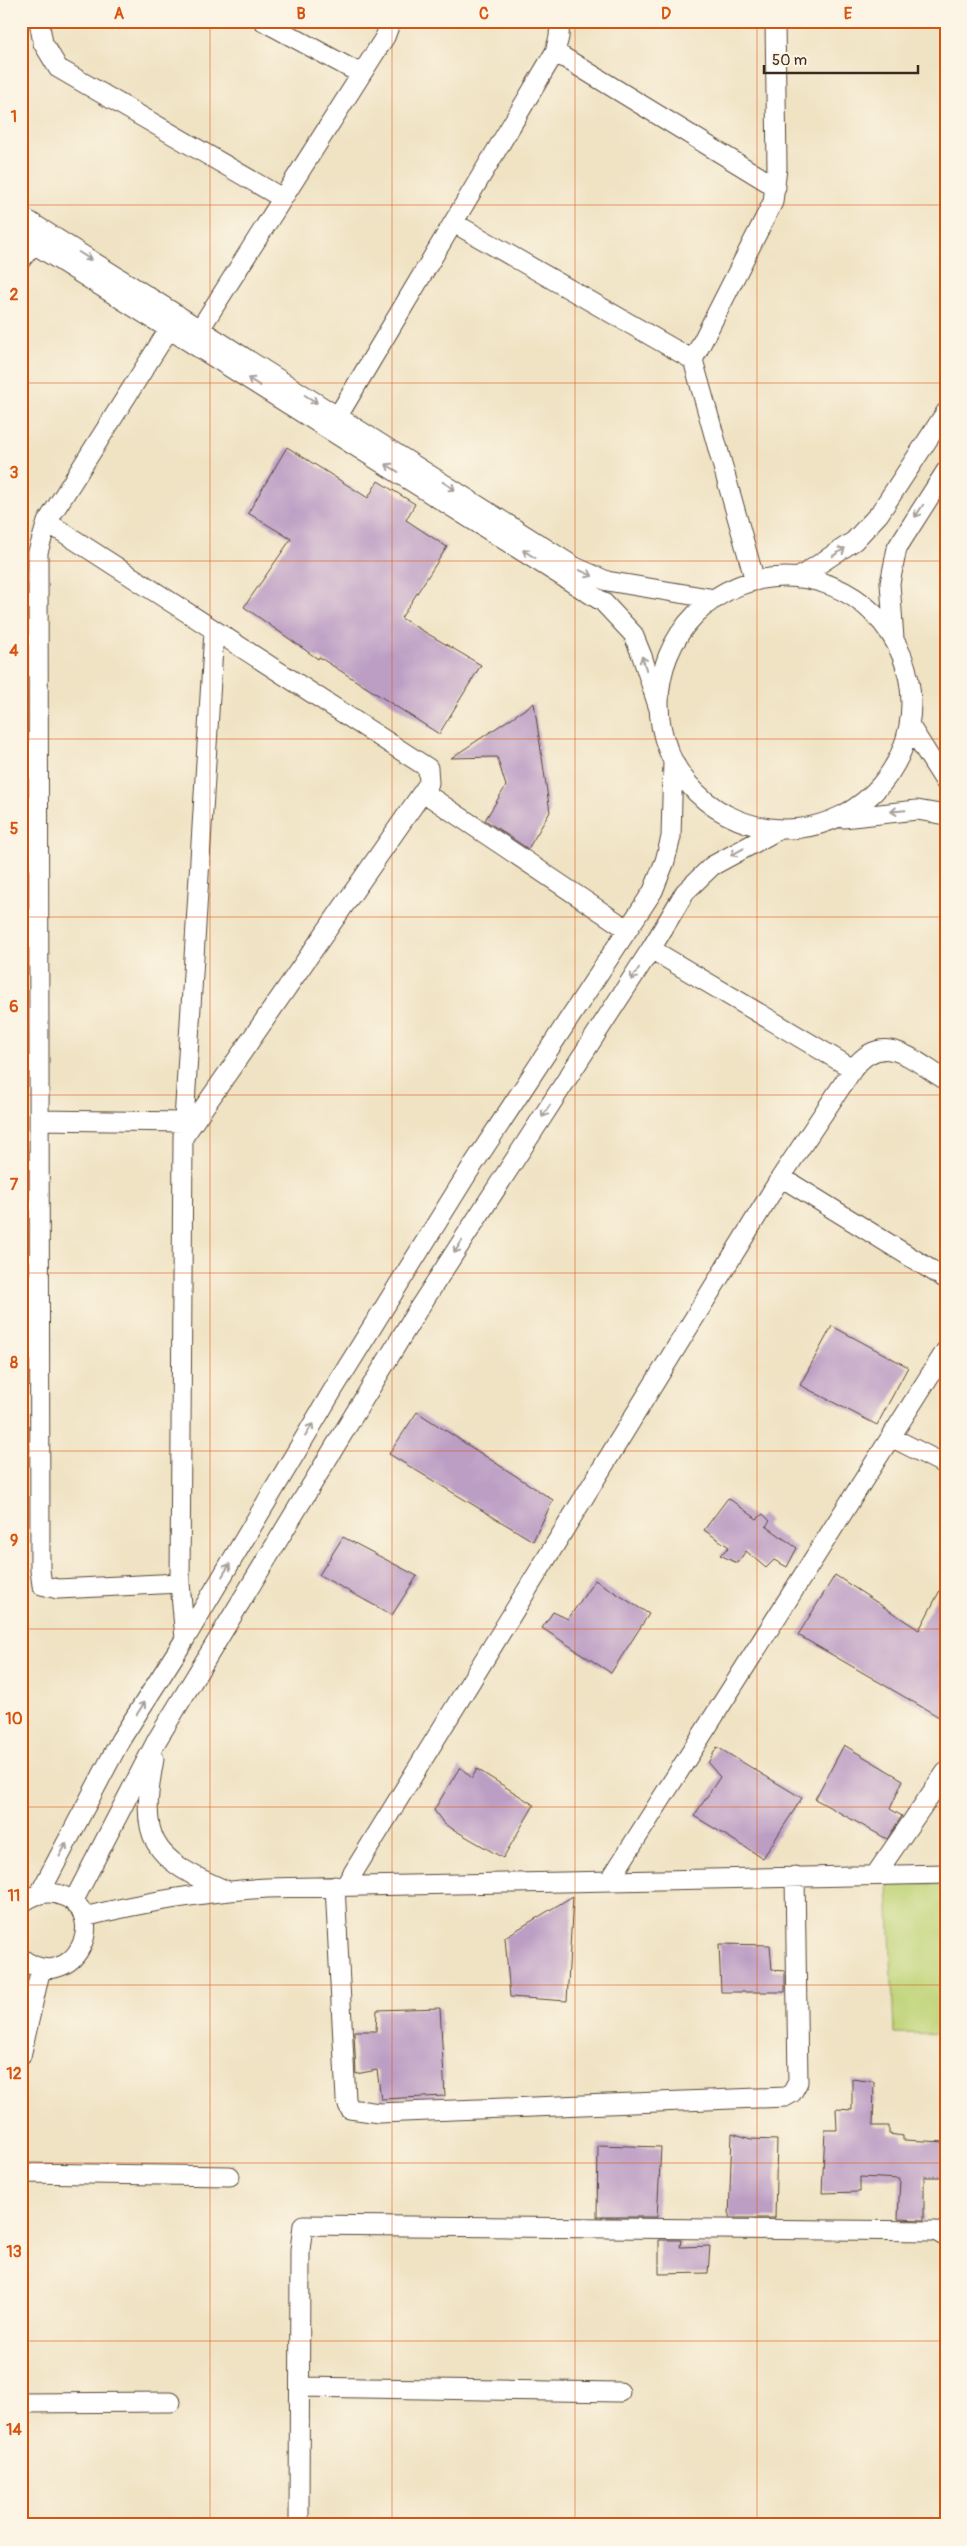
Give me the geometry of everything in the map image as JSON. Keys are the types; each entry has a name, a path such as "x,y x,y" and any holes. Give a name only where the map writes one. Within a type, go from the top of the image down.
{"street":[{"path":"39,21 42,43 58,68 282,198"},
{"path":"263,21 361,74"},
{"path":"196,336 384,37 391,21"},
{"path":"334,423 555,52 560,21"},
{"path":"755,581 693,360 773,202 776,187 775,21"},
{"path":"555,52 776,187"},
{"path":"21,216 33,237 174,322 334,423 603,602 633,634 659,709"},
{"path":"454,223 693,360"},
{"path":"21,260 33,237"},
{"path":"174,322 47,522 38,552 39,1120 30,1284 42,1585 58,1590 180,1583"},
{"path":"798,578 854,541 879,514 946,412"},
{"path":"334,423 591,575 644,588 715,599"},
{"path":"894,639 890,583 897,548 946,471"},
{"path":"47,522 428,768 429,783 423,792 183,1130"},
{"path":"776,578 798,578 821,583 843,591 863,604 880,620 894,639 904,659 910,681 912,703 910,726 903,749 892,771 877,790 859,806 837,818 809,827 780,829 758,826 737,820 717,810 685,780 673,761 661,728 659,709 660,688 664,667 672,647 698,612 734,588 755,581 776,578"},
{"path":"185,1640 180,1583 183,1130 214,631"},
{"path":"910,726 946,783"},
{"path":"21,1904 40,1893 121,1739 185,1640 333,1390 448,1205 653,891 666,861 671,837 673,761"},
{"path":"423,792 627,929"},
{"path":"837,818 917,810 946,816"},
{"path":"78,1910 153,1747 418,1311 651,949 685,892 712,866 780,829"},
{"path":"651,949 853,1069"},
{"path":"795,1876 798,2082 792,2093 785,2097 380,2113 350,2110 346,2100 340,1886 781,1177 853,1069 862,1058 874,1050 884,1048 900,1053 946,1080"},
{"path":"39,1120 183,1130"},
{"path":"781,1177 946,1279"},
{"path":"610,1880 946,1350"},
{"path":"891,1437 946,1465"},
{"path":"121,1739 153,1747"},
{"path":"153,1747 147,1794 147,1812 155,1844 164,1857 179,1868 226,1891"},
{"path":"876,1874 946,1772"},
{"path":"78,1910 226,1891 340,1886 946,1874"},
{"path":"21,1958 31,1965 41,1968 55,1968 67,1963 77,1955 84,1943 86,1930 78,1910 63,1896 40,1893"},
{"path":"21,2056 41,1968"},
{"path":"21,2173 230,2176"},
{"path":"299,2525 300,2250 302,2229 307,2224 935,2231 946,2237"},
{"path":"300,2387 620,2392"},
{"path":"21,2403 171,2402"}],"green space":[{"path":"888,1883 946,1884 946,2034 894,2033"}],"building":[{"path":"287,447 368,498 378,481 415,504 406,520 447,547 401,618 481,665 439,734 319,657 318,659 244,607 291,539 248,513"},
{"path":"534,703 550,812 528,849 485,820 506,786 497,757 451,758"},
{"path":"832,1326 908,1367 877,1425 800,1385"},
{"path":"417,1412 553,1500 533,1541 389,1454"},
{"path":"728,1498 757,1519 763,1514 770,1521 766,1526 797,1548 787,1567 774,1560 766,1568 746,1551 737,1563 720,1555 729,1547 704,1530"},
{"path":"343,1537 417,1576 392,1615 319,1575"},
{"path":"835,1575 919,1630 946,1579 946,1721 798,1635"},
{"path":"595,1580 649,1614 611,1673 542,1628 553,1612 568,1619"},
{"path":"844,1745 903,1780 890,1809 902,1816 887,1839 815,1799"},
{"path":"717,1747 802,1798 763,1858 694,1816 720,1777 708,1763"},
{"path":"460,1767 472,1778 477,1769 534,1805 503,1858 444,1824 434,1810"},
{"path":"573,1896 567,2001 510,1997 505,1937"},
{"path":"719,1944 770,1945 772,1970 785,1971 785,1992 721,1992"},
{"path":"440,2008 445,2096 381,2099 377,2070 356,2074 354,2031 376,2031 377,2010"},
{"path":"852,2079 874,2082 873,2126 889,2126 889,2134 903,2136 903,2140 946,2142 946,2177 924,2177 924,2220 898,2219 900,2179 860,2177 860,2192 822,2193 825,2130 837,2130 836,2109 852,2110"},
{"path":"732,2133 751,2139 777,2140 775,2218 729,2218"},
{"path":"598,2145 661,2147 657,2217 597,2217"},
{"path":"659,2240 681,2240 680,2247 710,2246 708,2273 659,2274"}]}
